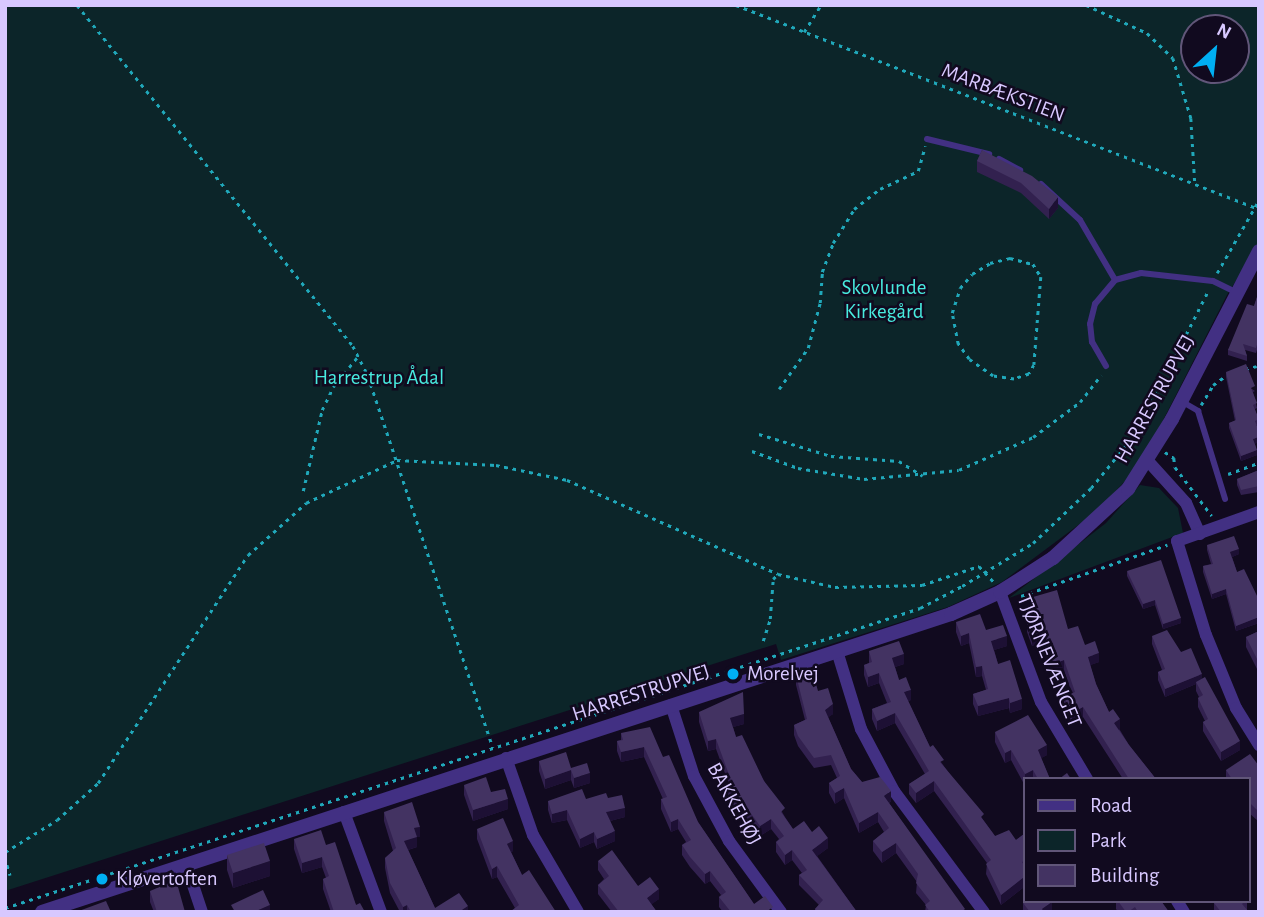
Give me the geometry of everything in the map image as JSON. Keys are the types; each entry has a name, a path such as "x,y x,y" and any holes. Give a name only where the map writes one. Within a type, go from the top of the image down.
{"street":[{"name":"HARRESTRUPVEJ","path":"42,912 344,813 499,755 671,705 1002,597 1102,517 1149,461 1259,251"},
{"path":"1149,461 1186,503 1200,534"},
{"path":"1259,512 1177,541 1206,635 1236,708 1259,746"},
{"name":"TJØRNEVÆNGET","path":"1002,597 1041,702 1086,777"},
{"path":"836,651 861,729 894,791 984,912"},
{"name":"BAKKEHØJ","path":"671,705 694,776 729,841 781,912"},
{"path":"499,755 533,835 578,912"},
{"path":"344,813 381,912"},
{"path":"186,864 202,912"}],"lane":[{"path":"927,139 967,146 1024,173"},
{"path":"1034,179 1080,220 1115,280"},
{"path":"1106,366 1092,342 1090,324 1095,304 1115,280 1141,273 1213,281 1236,292"},
{"path":"1181,401 1198,411 1225,499"}],"path":[{"path":"77,5 358,356 397,460 499,755"},
{"name":"MARBÆKSTIEN","path":"736,5 1259,209"},
{"path":"804,32 821,5"},
{"path":"1086,5 1147,33 1173,58 1191,118 1195,184"},
{"path":"779,389 808,348 820,303 822,271 834,243 855,208 880,189 918,171 927,139"},
{"path":"5,908 499,755 920,608 987,572 1033,543 1066,514 1136,433 1213,281 1259,200"},
{"path":"999,260 1028,261 1041,277 1032,370 1009,379 980,369 962,351 953,328 952,313 960,288 976,271 999,260"},
{"path":"303,491 322,410 333,387 358,356"},
{"path":"1198,411 1213,385 1224,375 1258,364 1259,377"},
{"path":"752,451 830,475 880,479 923,476 972,466 1033,437 1080,402 1106,366"},
{"path":"1136,433 1174,458 1175,467 1221,526"},
{"path":"760,434 831,456 899,461 923,476"},
{"path":"5,852 57,820 99,783 248,555 306,503 397,460 496,465 567,480 778,574 835,587 875,589 922,585 979,566 987,572"},
{"path":"1219,478 1259,463"},
{"path":"1250,467 1254,479"},
{"path":"1002,597 1177,541"},
{"path":"763,641 770,619 773,579 778,574"},
{"path":"5,857 10,875"}],"green space":[{"name":"Harrestrup Ådal","path":"5,5 1259,5 1259,244 1227,295 1155,436 1126,480 1097,511 1002,582 948,607 781,660 776,644 5,891"},
{"path":"1140,485 1159,488 1178,508 1183,533 1009,598 1106,523"}],"building":[{"path":"982,150 1032,176 1058,197 1049,209 1021,183 977,161"},
{"path":"1259,291 1259,338 1256,348 1243,344 1247,356 1228,350 1247,304 1254,306"},
{"path":"1246,364 1255,386 1251,388 1257,403 1253,405 1259,419 1255,421 1259,437 1253,439 1257,450 1241,456 1229,423 1236,420 1226,372"},
{"path":"1259,470 1259,486 1241,490 1237,479"},
{"path":"1234,536 1239,549 1230,552 1237,572 1244,569 1259,600 1259,617 1236,626 1226,589 1212,594 1203,566 1213,564 1207,545"},
{"path":"1161,560 1181,618 1163,624 1155,600 1143,604 1127,571"},
{"path":"1057,590 1068,629 1078,626 1085,645 1095,641 1099,653 1088,657 1096,684 1109,712 1113,709 1120,719 1114,723 1154,777 1128,777 1083,707 1072,713 1064,697 1075,692 1064,660 1051,665 1040,633 1032,636 1027,622 1039,618 1033,597"},
{"path":"980,614 986,630 1003,625 1007,636 991,641 998,664 1010,660 1022,699 1010,703 1009,698 978,706 973,694 988,689 982,666 976,667 969,633 961,636 956,622"},
{"path":"1167,630 1181,652 1191,648 1202,674 1165,689 1158,672 1165,669 1152,636"},
{"path":"1259,631 1259,663 1246,637"},
{"path":"899,641 904,654 892,658 899,680 906,677 911,690 904,692 930,747 933,745 944,760 940,762 984,814 981,817 995,836 1009,830 1016,840 1023,835 1023,878 1001,895 986,864 991,860 934,781 916,793 909,784 929,771 895,713 877,721 872,709 891,702 879,673 868,677 864,665 872,662 869,651"},
{"path":"812,670 818,691 828,688 833,704 825,710 851,769 862,782 880,777 885,783 891,791 884,796 965,909 961,912 930,912 925,905 930,901 916,883 918,874 896,843 882,852 873,841 889,828 878,812 859,823 844,788 835,793 829,783 840,776 831,755 814,758 798,736 794,725 807,719 796,675"},
{"path":"1205,677 1240,741 1221,752 1203,722 1208,719 1198,698 1203,695 1196,682"},
{"path":"743,692 744,714 730,718 736,737 742,735 764,781 785,808 781,812 793,829 804,821 812,832 819,826 828,838 812,850 857,912 817,912 815,909 823,900 799,875 807,870 792,850 785,855 776,842 784,836 771,819 760,826 747,808 742,811 728,785 732,783 716,739 708,741 699,712"},
{"path":"1028,715 1047,745 1038,750 1049,777 1037,777 1033,770 1025,774 1011,750 1005,753 995,732"},
{"path":"650,727 663,757 669,755 698,822 754,904 765,896 773,907 766,912 731,912 719,897 726,892 710,871 705,874 682,845 691,840 678,819 671,822 661,799 667,797 644,747 621,752 617,741 623,740 621,733"},
{"path":"566,752 571,768 587,763 590,773 574,778 571,770 545,779 539,761"},
{"path":"1250,754 1259,766 1259,812 1250,803 1250,777 1231,777 1226,770"},
{"path":"486,777 491,792 505,789 508,799 473,810 464,785"},
{"path":"582,789 586,799 606,793 608,798 622,795 625,808 606,812 615,831 597,839 594,832 580,839 567,810 552,814 548,801"},
{"path":"412,802 420,827 414,828 417,837 404,841 435,908 459,893 468,906 459,912 411,912 407,905 403,907 390,883 385,858 396,848 384,812"},
{"path":"503,818 513,841 507,844 522,875 529,870 556,912 511,911 519,905 497,866 492,869 477,829"},
{"path":"321,830 326,845 335,842 356,905 360,903 365,912 334,912 323,879 329,876 322,857 302,863 294,839"},
{"path":"264,843 270,861 233,873 227,855"},
{"path":"612,850 638,886 650,877 659,889 647,898 657,912 619,912 598,885 609,876 598,861"},
{"path":"176,880 185,912 157,912 150,891"},
{"path":"263,890 270,905 254,912 235,912 231,905"},
{"path":"106,901 110,910 107,912 76,912"},
{"path":"1023,903 1051,903 1042,909 1044,912 1030,912"},
{"path":"1119,903 1162,903 1169,912 1138,912 1135,907 1126,912"},
{"path":"1214,903 1243,903 1249,912 1221,912"}],"place":[{"name":"Morelvej","path":"733,674"},
{"name":"Kløvertoften","path":"102,879"}],"park label":[{"name":"Skovlunde Kirkegård","path":"884,300"}]}
